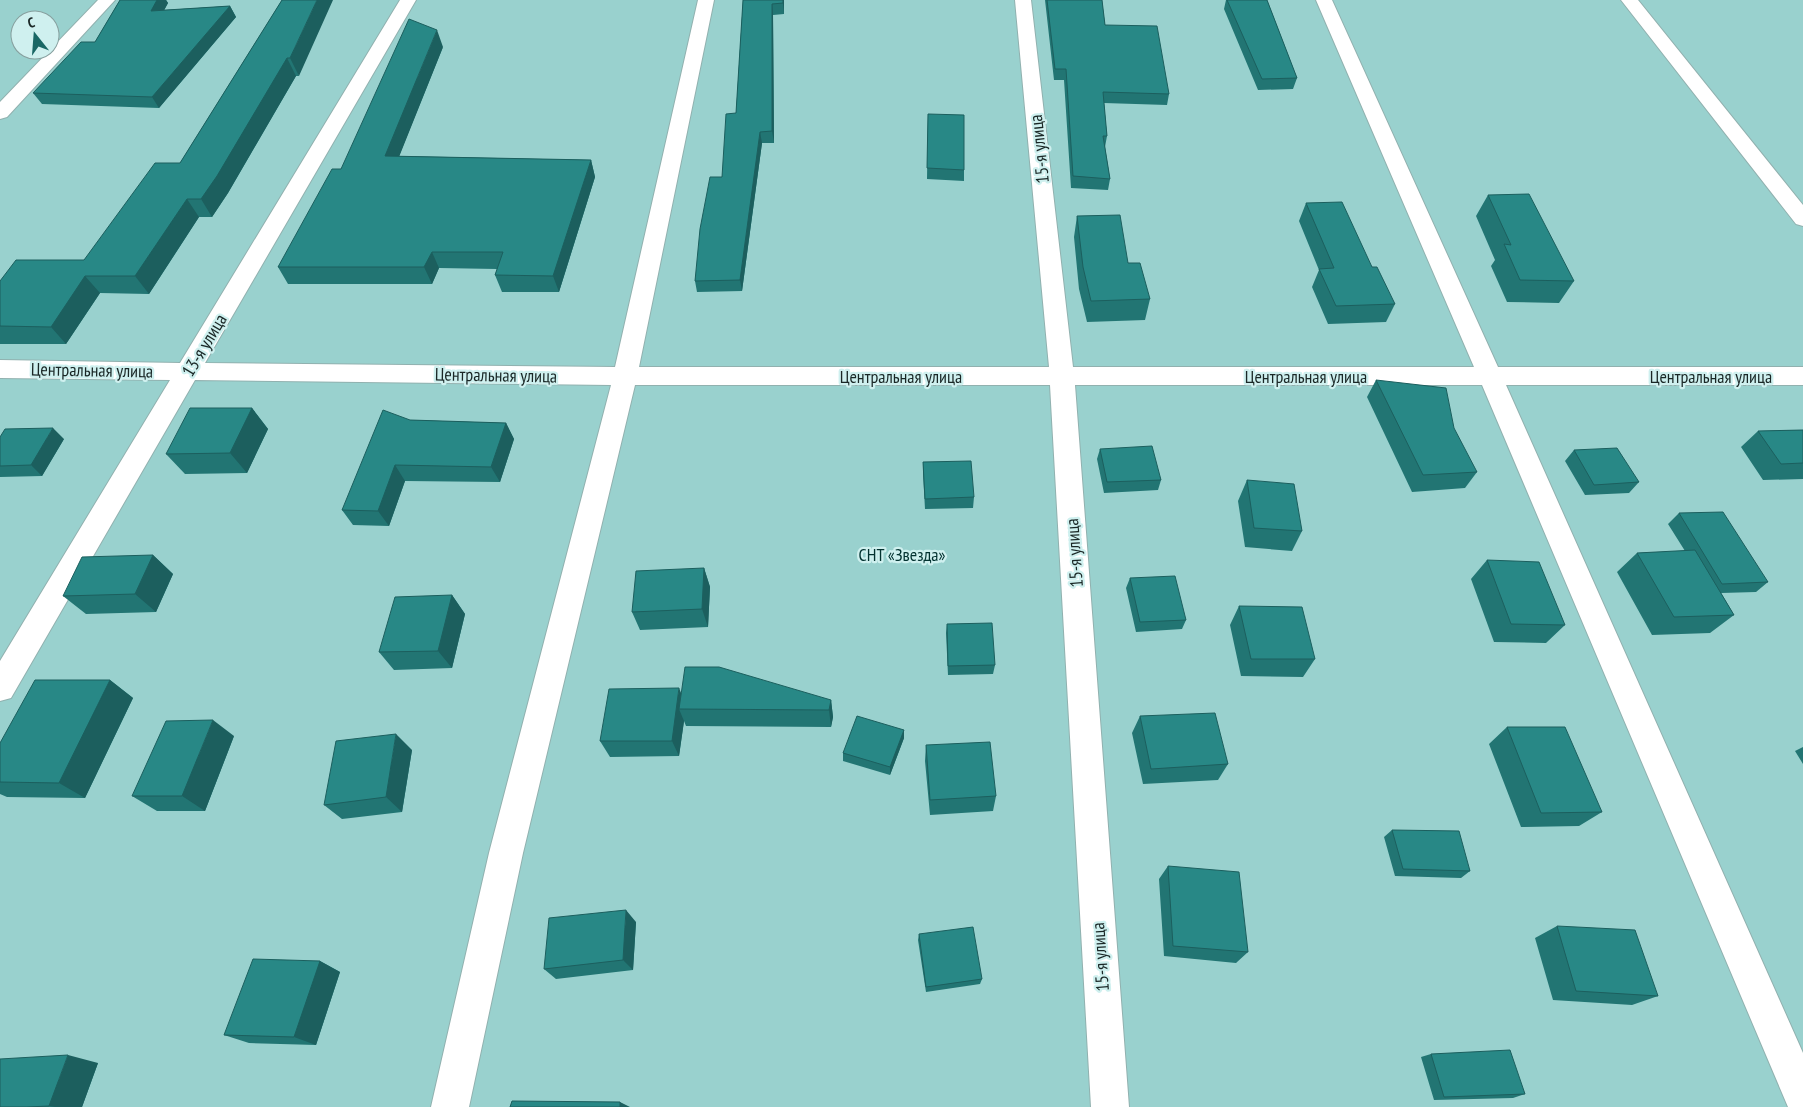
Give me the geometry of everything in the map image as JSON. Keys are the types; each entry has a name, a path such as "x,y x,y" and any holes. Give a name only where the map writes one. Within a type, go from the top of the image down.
{"street":[{"path":"0,113 107,0"},
{"name":"13-я улица","path":"0,688 408,0"},
{"path":"450,1107 506,853 625,376 706,0"},
{"name":"15-я улица","path":"1024,0 1062,376 1110,1107"},
{"path":"1324,0 1490,376 1803,1097"},
{"path":"1629,0 1803,219"},
{"name":"Центральная улица","path":"0,369 625,376 1803,376"}],"green space":[{"name":"СНТ «Звезда»","path":"0,0 1803,0 1803,1107 0,1107"}],"building":[{"path":"120,0 157,0 151,11 230,6 152,97 33,93 81,42 95,42"},
{"path":"282,0 317,0 290,58 287,58 217,176 201,199 187,199 135,276 85,276 51,327 0,326 0,281 16,260 84,260 155,163 180,163"},
{"path":"743,0 783,0 783,3 772,4 772,131 760,132 740,280 695,281 700,229 710,177 722,177 726,114 736,113"},
{"path":"1047,0 1102,0 1105,25 1157,26 1169,94 1103,92 1107,136 1103,136 1110,179 1073,176 1066,69 1055,69"},
{"path":"1227,0 1267,0 1297,78 1262,79"},
{"path":"409,19 437,30 385,156 591,160 553,276 495,275 503,252 432,252 424,267 278,267 332,169 341,169"},
{"path":"928,114 964,115 964,170 927,168"},
{"path":"1529,194 1574,281 1520,280 1504,244 1511,245 1488,195"},
{"path":"1342,202 1372,267 1377,267 1395,304 1336,306 1319,269 1334,268 1306,203"},
{"path":"1120,215 1128,263 1140,263 1150,299 1091,301 1083,267 1077,216"},
{"path":"1376,380 1446,388 1454,428 1477,472 1423,475"},
{"path":"190,408 252,408 230,453 166,454"},
{"path":"383,410 410,420 506,423 491,467 395,465 378,511 342,510"},
{"path":"53,428 31,465 0,466 0,437 5,429"},
{"path":"1803,430 1803,463 1781,464 1758,431"},
{"path":"1152,446 1161,480 1107,482 1100,449"},
{"path":"1617,448 1639,482 1594,485 1574,450"},
{"path":"971,461 974,497 925,499 923,462"},
{"path":"1247,480 1294,484 1302,531 1254,528"},
{"path":"1723,512 1768,582 1722,584 1679,513"},
{"path":"1695,550 1734,615 1674,617 1637,553"},
{"path":"153,555 135,594 63,596 82,557"},
{"path":"1487,560 1539,562 1565,625 1511,624"},
{"path":"704,568 702,609 632,612 636,571"},
{"path":"1175,576 1186,620 1140,622 1130,578"},
{"path":"452,595 438,651 379,652 395,597"},
{"path":"1239,606 1302,607 1315,659 1251,659"},
{"path":"992,623 995,665 948,666 947,624"},
{"path":"685,667 719,667 831,700 829,710 679,709"},
{"path":"35,680 110,680 59,783 0,782 0,743"},
{"path":"679,688 672,741 600,741 609,689"},
{"path":"1215,713 1228,764 1151,769 1140,716"},
{"path":"857,716 904,730 890,767 843,753"},
{"path":"213,720 182,796 132,796 166,721"},
{"path":"1507,727 1565,727 1602,812 1541,813"},
{"path":"396,734 386,797 324,805 336,741"},
{"path":"990,742 996,796 930,800 926,745"},
{"path":"1392,830 1459,831 1470,871 1403,869"},
{"path":"1168,866 1239,872 1248,952 1173,946"},
{"path":"626,910 623,960 544,969 549,918"},
{"path":"1557,926 1635,930 1658,996 1576,991"},
{"path":"973,927 982,979 926,987 919,934"},
{"path":"253,959 320,961 294,1037 224,1035"},
{"path":"1510,1050 1525,1094 1444,1097 1431,1054"},
{"path":"68,1055 49,1106 0,1107 0,1059"},
{"path":"512,1101 620,1102 620,1107 510,1107"}]}
